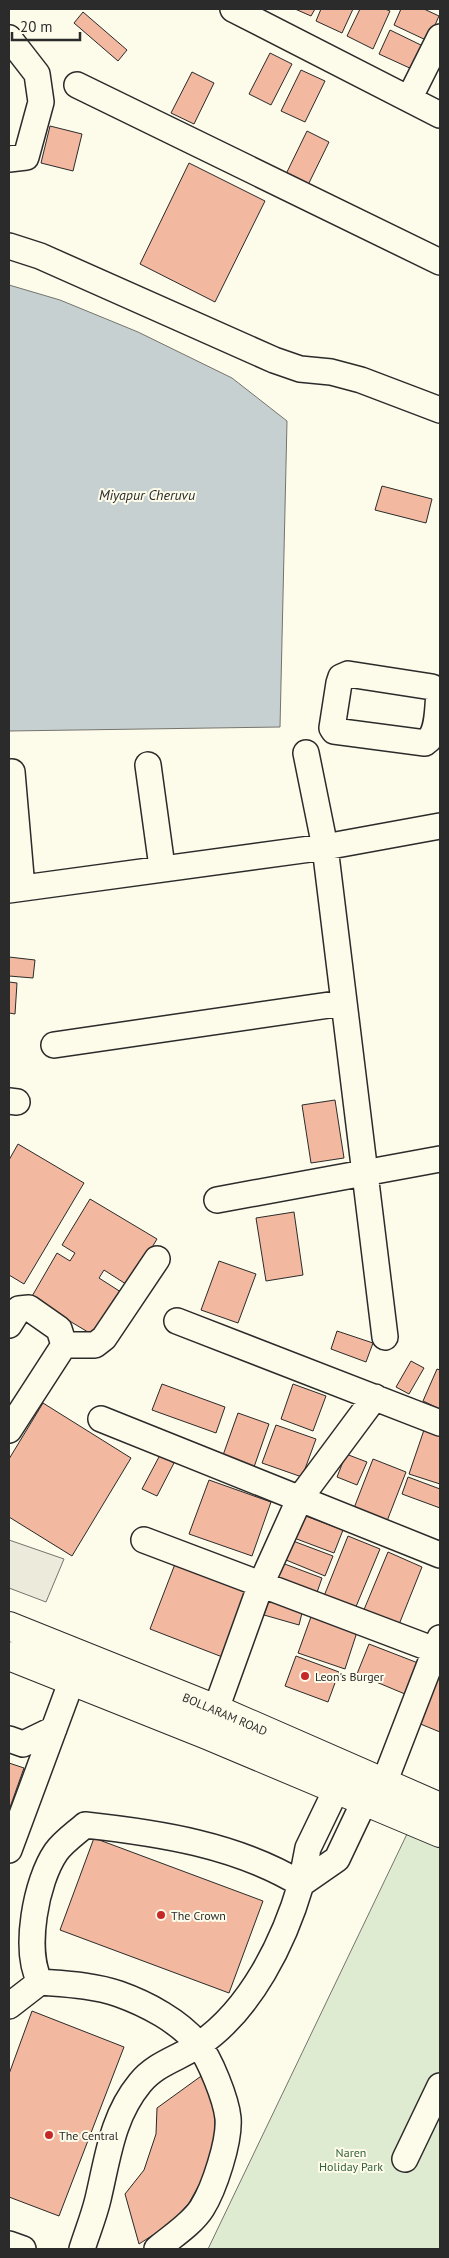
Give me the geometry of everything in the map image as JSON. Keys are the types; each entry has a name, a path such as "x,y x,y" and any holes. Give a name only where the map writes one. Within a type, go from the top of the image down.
{"main road":[{"name":"BOLLARAM ROAD","path":"9,1626 216,1709 440,1807"},
{"path":"9,1656 72,1680 440,1832"}],"street":[{"path":"233,9 440,115"},
{"path":"409,99 440,37"},
{"path":"9,38 37,74 41,102 26,156 9,160"},
{"path":"77,85 440,262"},
{"path":"9,246 40,256 274,360 300,369 331,372 361,380 440,410"},
{"path":"306,753 325,847 385,1337"},
{"path":"148,765 162,868"},
{"path":"12,772 16,889 325,847 440,826"},
{"path":"54,1045 343,1003"},
{"path":"217,1200 440,1159"},
{"path":"64,1345 95,1346 104,1338 156,1259"},
{"path":"9,1324 19,1309 29,1308 59,1329 64,1345"},
{"path":"176,1321 440,1423"},
{"path":"9,1430 64,1345"},
{"path":"216,1709 261,1584 300,1498 375,1397"},
{"path":"102,1419 440,1555"},
{"path":"144,1540 439,1647 384,1782"},
{"path":"9,1850 72,1680"},
{"path":"9,1739 23,1744 54,1729"},
{"path":"82,2249 98,2199 106,2153 121,2110 140,2082 159,2065 199,2045 223,2026 269,1965 292,1916 308,1848 336,1790"},
{"path":"301,1884 337,1859 364,1802"},
{"path":"40,1982 35,1972 32,1943 37,1897 56,1852 85,1825 135,1830 223,1849 275,1868 301,1884"},
{"path":"9,2006 40,1982 82,1986 118,1993 177,2024 199,2045 214,2074 228,2118 220,2166 202,2210 157,2249"},
{"path":"405,2159 440,2086"},
{"path":"9,2244 23,2249"}],"green space":[{"name":"Naren Holiday Park","path":"407,1834 440,1848 440,2249 208,2249"}],"shaded area":[{"path":"9,1540 64,1559 46,1602 9,1588"}],"water":[{"name":"Miyapur Cheruvu","path":"9,285 60,300 138,332 232,378 287,421 280,727 9,731"}],"building":[{"path":"295,9 315,9 311,16"},
{"path":"321,9 353,9 342,33 316,21"},
{"path":"360,9 385,9 390,11 373,49 347,36"},
{"path":"401,9 424,9 439,16 428,41 394,25"},
{"path":"83,12 127,50 118,61 74,23"},
{"path":"390,30 425,47 414,70 379,54"},
{"path":"270,53 292,64 271,105 249,94"},
{"path":"301,70 325,81 305,122 281,111"},
{"path":"192,72 214,83 194,124 171,113"},
{"path":"50,126 82,134 73,171 41,163"},
{"path":"307,131 329,142 308,185 286,174"},
{"path":"189,163 265,201 215,302 140,264"},
{"path":"382,486 432,499 426,523 375,510"},
{"path":"9,957 35,960 33,978 9,976"},
{"path":"9,982 17,983 15,1014 9,1013"},
{"path":"335,1100 344,1158 311,1163 302,1105"},
{"path":"18,1144 84,1183 24,1284 9,1275 9,1160"},
{"path":"90,1199 157,1239 129,1286 104,1270 99,1278 124,1294 98,1338 31,1298 57,1253 70,1261 75,1253 62,1245"},
{"path":"294,1212 303,1275 266,1281 256,1218"},
{"path":"219,1261 256,1274 238,1323 201,1310"},
{"path":"337,1331 373,1343 366,1362 331,1349"},
{"path":"411,1361 424,1368 409,1394 396,1387"},
{"path":"437,1369 440,1370 440,1409 423,1401"},
{"path":"162,1384 225,1407 216,1433 152,1410"},
{"path":"293,1384 326,1396 313,1431 281,1419"},
{"path":"43,1403 131,1458 72,1556 9,1517 9,1459"},
{"path":"238,1413 269,1424 253,1470 222,1458"},
{"path":"276,1425 316,1439 302,1477 262,1463"},
{"path":"425,1427 440,1432 440,1484 409,1474"},
{"path":"346,1454 367,1462 357,1485 337,1477"},
{"path":"160,1455 174,1463 157,1496 142,1489"},
{"path":"373,1459 406,1472 387,1521 354,1508"},
{"path":"408,1477 440,1489 440,1508 402,1494"},
{"path":"209,1480 271,1502 252,1556 189,1534"},
{"path":"303,1515 343,1530 334,1553 294,1538"},
{"path":"348,1536 380,1549 355,1609 324,1596"},
{"path":"293,1541 333,1556 325,1576 286,1560"},
{"path":"388,1552 422,1567 398,1627 363,1612"},
{"path":"282,1563 322,1578 315,1598 275,1583"},
{"path":"175,1564 250,1593 225,1658 150,1629"},
{"path":"269,1599 303,1609 299,1625 264,1615"},
{"path":"312,1614 358,1629 345,1669 298,1653"},
{"path":"369,1644 418,1663 405,1694 357,1674"},
{"path":"296,1656 339,1672 328,1702 285,1686"},
{"path":"440,1667 440,1732 418,1723"},
{"path":"9,1763 24,1768 9,1810"},
{"name":"The Crown","path":"94,1838 263,1901 229,1993 60,1930"},
{"name":"The Central","path":"32,2011 124,2047 59,2216 9,2197 9,2074"},
{"path":"204,2074 215,2108 215,2142 205,2174 189,2203 170,2224 139,2244 125,2194 144,2170 156,2134 157,2108"}],"place":[{"name":"Leon's Burger","path":"305,1676"},
{"name":"The Crown","path":"161,1915"},
{"name":"The Central","path":"49,2135"}]}
